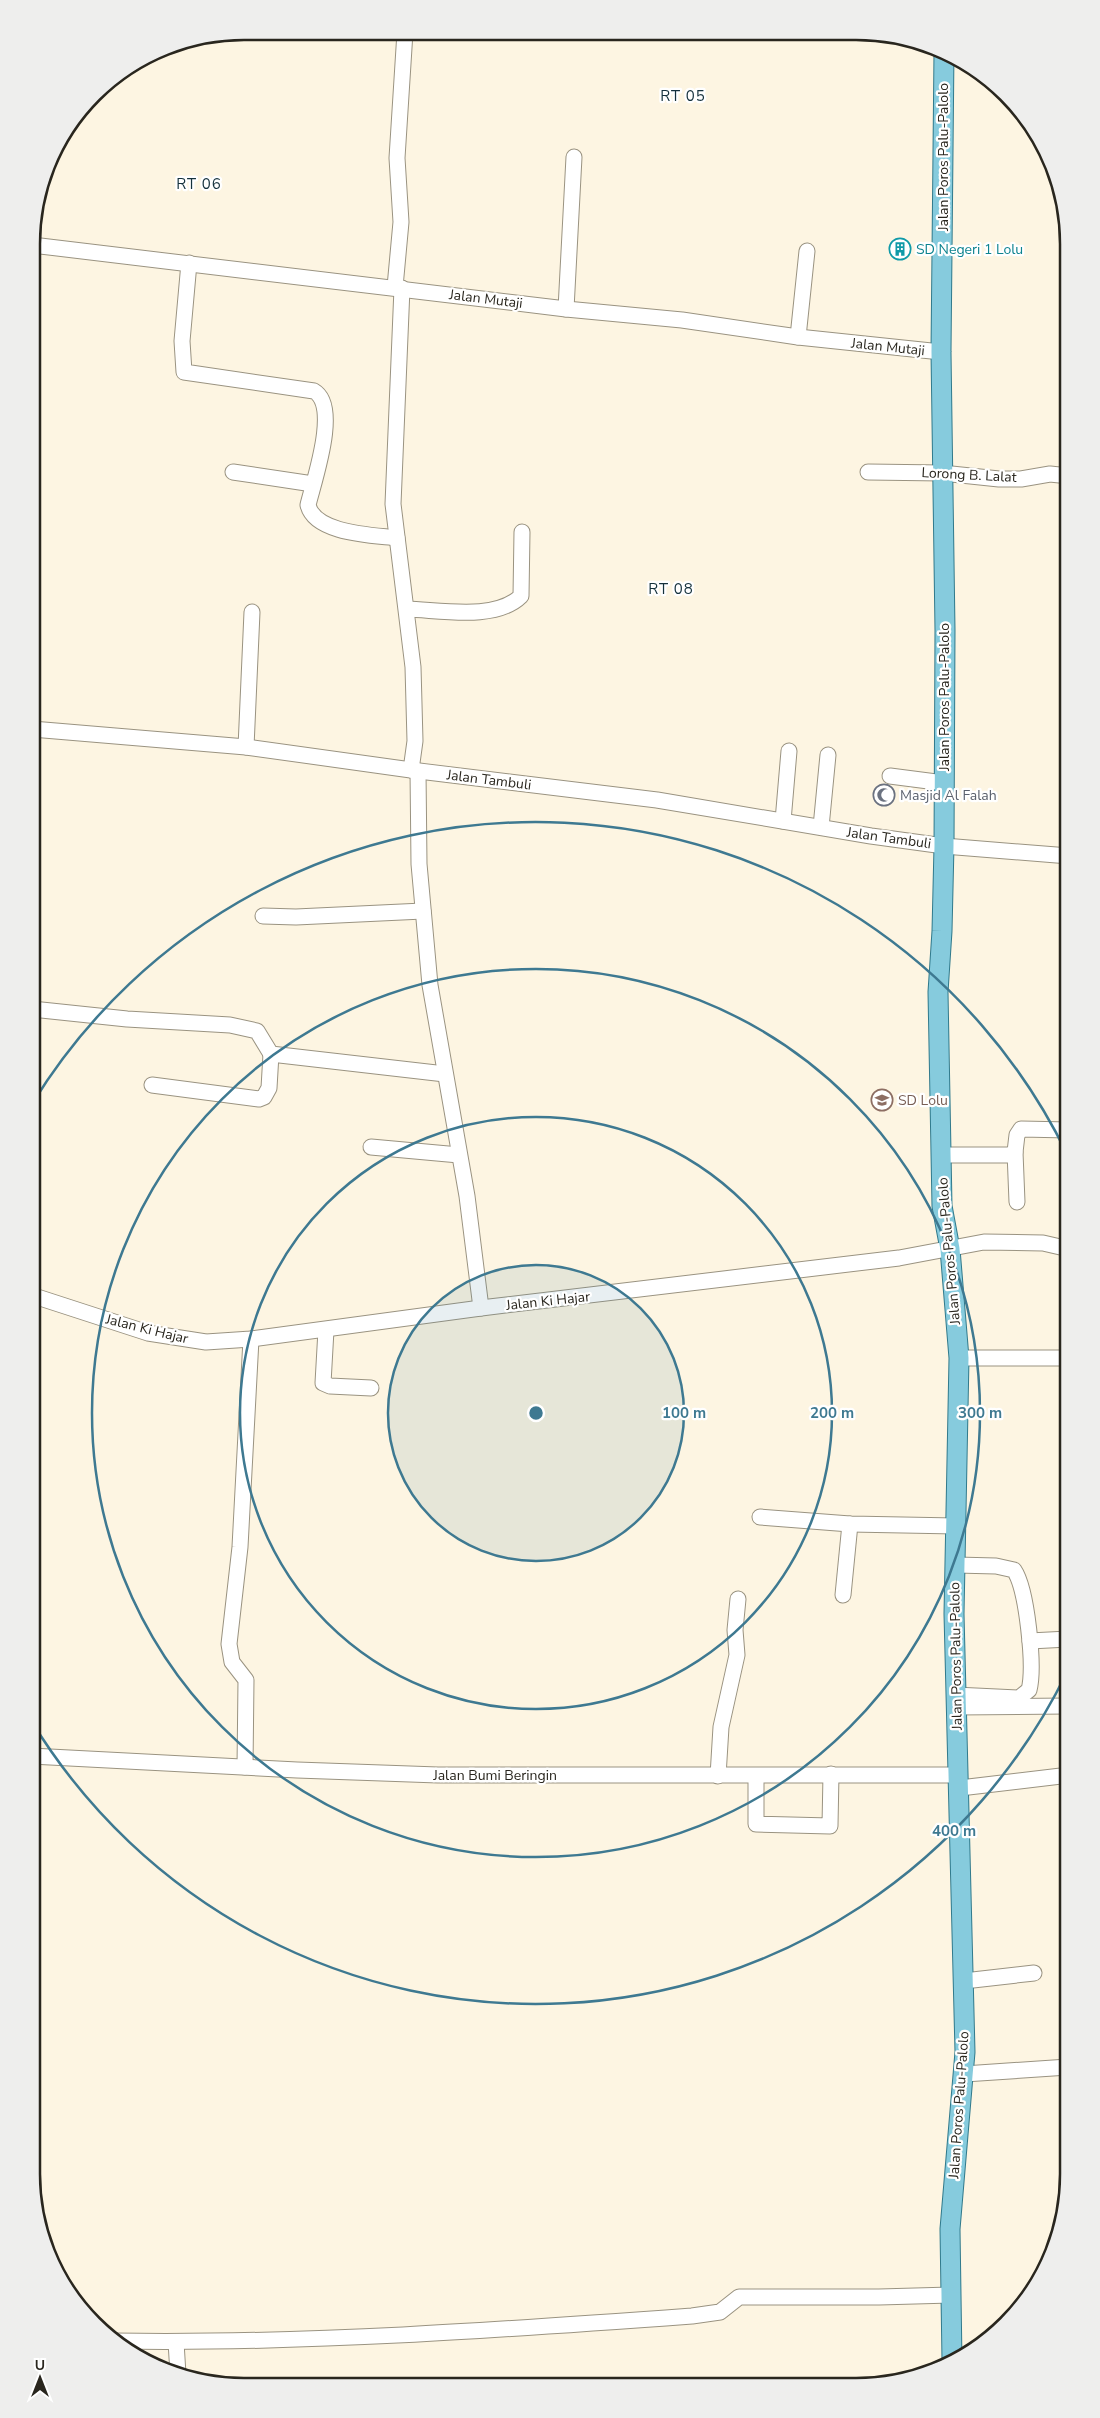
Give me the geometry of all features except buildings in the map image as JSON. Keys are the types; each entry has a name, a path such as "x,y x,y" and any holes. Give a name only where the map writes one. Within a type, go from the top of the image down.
{"main road":[{"name":"Jalan Poros Palu-Palolo","path":"944,60 940,352 945,630 944,846 938,992 942,1206 950,1249 959,1358 956,1526 956,1701 964,1980 964,2074 950,2229 952,2354"}],"street":[{"path":"404,42 397,158 401,222 393,504 407,610 415,701 414,771 430,985 459,1154 481,1308"},
{"path":"566,309 574,157"},
{"name":"Jalan Mutaji","path":"40,246 566,309 682,320 798,337 940,352"},
{"path":"798,337 807,251"},
{"path":"189,263 182,341 183,371 186,374 314,391 320,395 324,402 326,425 308,505 310,513 319,521 353,533 397,538"},
{"path":"232,472 313,484"},
{"name":"Lorong B. Lalat","path":"868,472 942,473 999,479 1021,479 1050,474 1060,475"},
{"path":"407,610 479,611 500,610 512,605 521,596 522,532"},
{"path":"246,747 252,612"},
{"name":"Jalan Tambuli","path":"40,730 246,747 414,771 657,800 944,846 1060,855"},
{"path":"783,821 789,751"},
{"path":"820,827 828,755"},
{"path":"890,776 944,783"},
{"path":"263,916 296,917 423,911"},
{"path":"40,1010 249,1029 261,1034 270,1054 269,1088 264,1097 259,1099 152,1085"},
{"path":"270,1054 445,1074"},
{"path":"1017,1202 1015,1152 1017,1135 1021,1129 1060,1130"},
{"path":"371,1147 459,1154"},
{"path":"941,1155 1006,1155 1015,1152"},
{"name":"Jalan Ki Hajar","path":"40,1298 148,1333 198,1342 251,1339 326,1330 481,1308 898,1258 984,1242 1043,1242 1060,1247"},
{"path":"326,1330 323,1383 330,1386 371,1388"},
{"path":"245,1767 246,1680 232,1662 228,1644 240,1547 251,1339"},
{"path":"959,1358 1060,1358"},
{"path":"760,1516 850,1524 956,1526"},
{"path":"843,1595 850,1524"},
{"path":"956,1565 996,1566 1014,1570 1020,1582 1030,1641 1030,1685 1023,1697 956,1701"},
{"path":"718,1776 722,1727 737,1655 738,1599"},
{"path":"1030,1641 1060,1639"},
{"path":"956,1701 1060,1706"},
{"name":"Jalan Bumi Beringin","path":"40,1756 438,1775 756,1776 831,1774 959,1781 1060,1776"},
{"path":"756,1776 756,1824 830,1826 831,1774"},
{"path":"964,1980 1034,1972"},
{"path":"964,2074 1060,2068"},
{"path":"127,2341 352,2338 692,2316 720,2312 739,2297 951,2295"},
{"path":"176,2342 178,2367"}],"place":[{"name":"SD Negeri 1 Lolu","path":"900,249"},
{"name":"Masjid Al Falah","path":"884,795"},
{"name":"SD Lolu","path":"882,1100"}],"district":[{"name":"RT 05","path":"683,96"},
{"name":"RT 06","path":"199,184"},
{"name":"RT 08","path":"671,589"}]}
